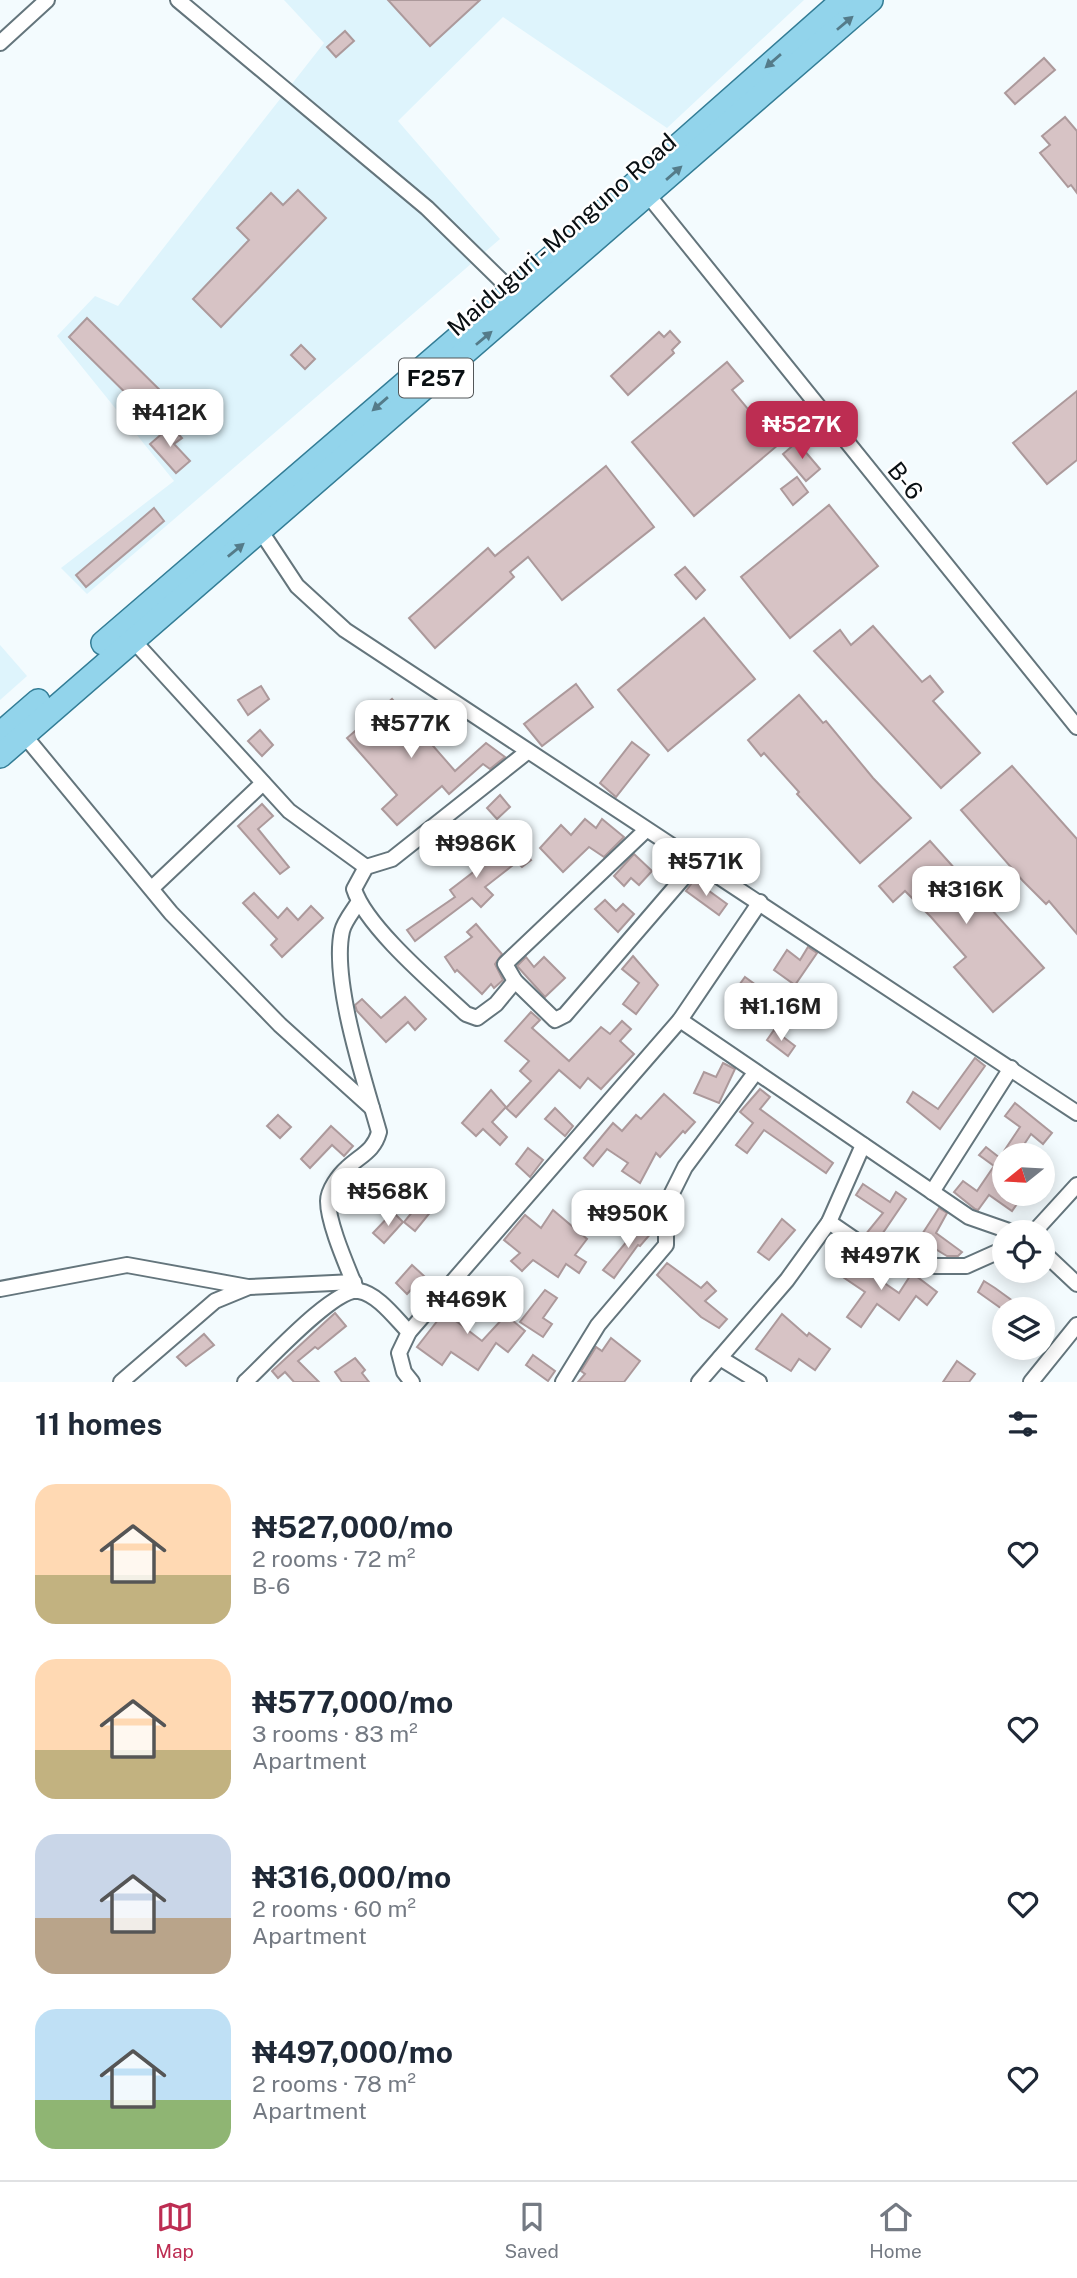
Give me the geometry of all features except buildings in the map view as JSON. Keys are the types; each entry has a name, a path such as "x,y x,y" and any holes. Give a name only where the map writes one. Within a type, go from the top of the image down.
{"main road":[{"name":"Maiduguri - Monguno Road","path":"0,734 843,0"},
{"name":"Maiduguri - Monguno Road","path":"0,755 872,0"}],"street":[{"path":"0,43 7,30 47,0"},
{"path":"178,0 427,208 512,290"},
{"name":"B-6","path":"648,195 1077,727"},
{"path":"260,530 297,586 345,630 1077,1113"},
{"path":"132,639 289,811 366,867"},
{"path":"24,735 171,913 280,1025 372,1108"},
{"path":"515,981 486,1013 477,1018 466,1014 408,960 358,903 354,888 366,867 393,859 527,752"},
{"path":"152,888 263,783"},
{"path":"646,830 505,964 515,981 555,1020 565,1014 696,863"},
{"path":"412,1382 404,1372 399,1353 409,1332 680,1020 760,902"},
{"path":"356,1287 328,1200 331,1189 346,1169 375,1146 379,1132 351,1031 342,979 342,930 358,903"},
{"path":"680,1020 970,1217 992,1225"},
{"path":"932,1192 1011,1068"},
{"path":"563,1382 598,1325 666,1245 666,1205 685,1167 755,1073"},
{"path":"699,1382 787,1280 829,1222 863,1145"},
{"path":"1045,1220 1077,1185"},
{"path":"829,1222 880,1257 936,1266 966,1266 992,1254"},
{"path":"1055,1263 1077,1284"},
{"path":"0,1289 127,1265 249,1287 356,1287 372,1296 409,1332"},
{"path":"121,1382 215,1301 249,1287"},
{"path":"245,1382 304,1323 356,1287"},
{"path":"1031,1382 1077,1325"},
{"path":"720,1358 759,1382"}],"shaded area":[{"path":"284,0 804,0 667,128 503,17 398,121 500,239 87,594 61,568 174,481 57,336 95,296 118,306 324,43"},
{"path":"0,645 27,676 0,700"}]}
